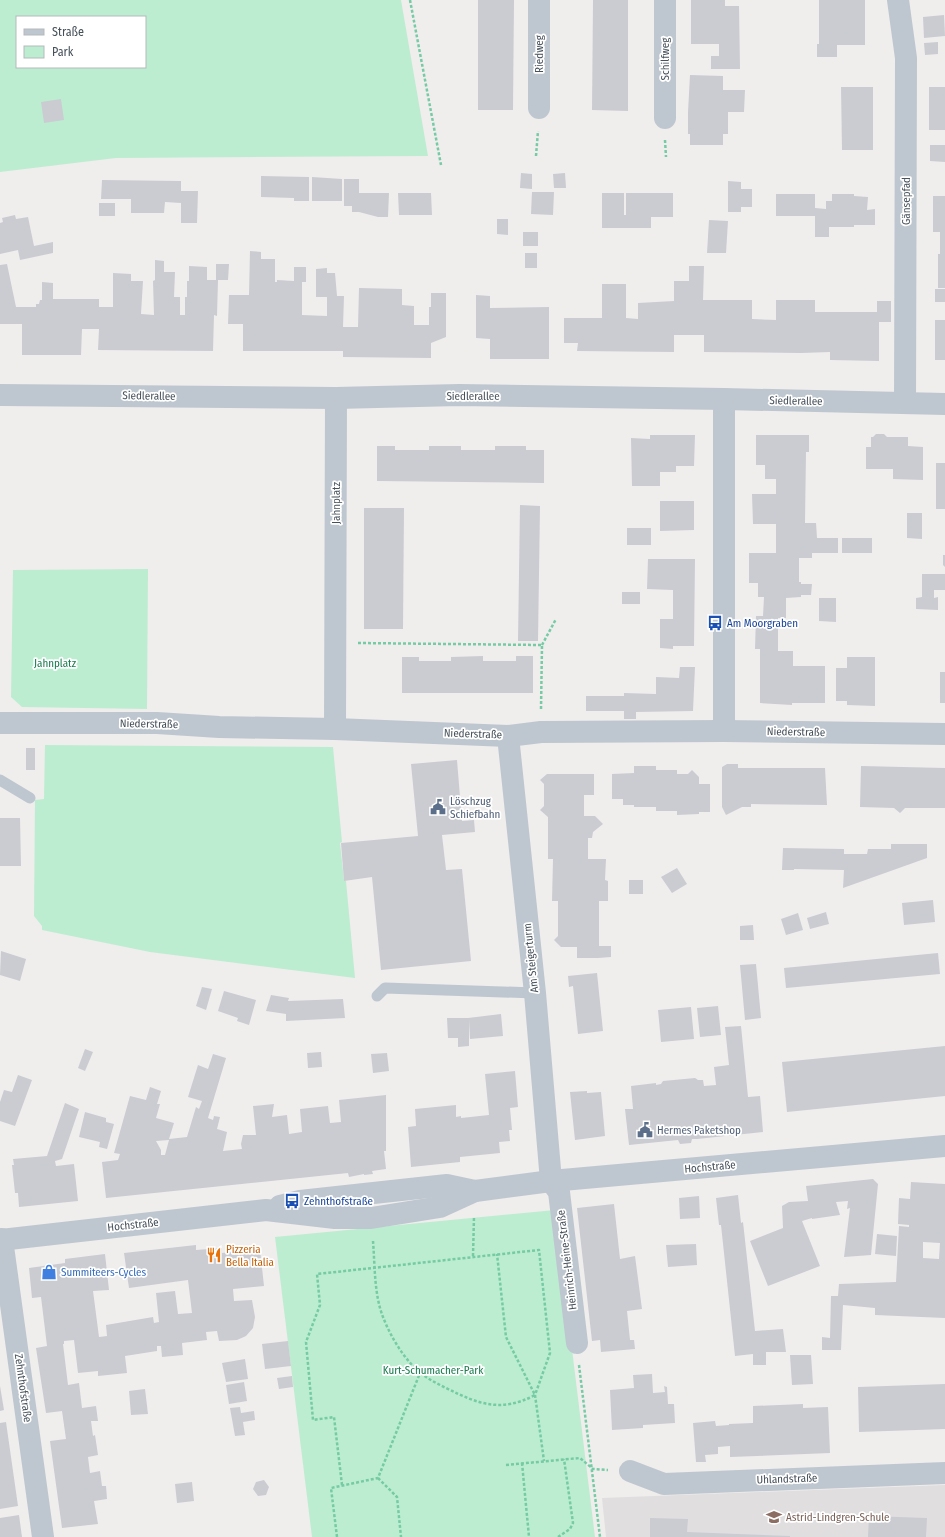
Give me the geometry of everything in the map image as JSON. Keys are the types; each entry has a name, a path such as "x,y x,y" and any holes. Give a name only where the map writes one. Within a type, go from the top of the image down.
{"street":[{"name":"Riedweg","path":"539,0 539,108"},
{"name":"Schilfweg","path":"665,0 665,118"},
{"name":"Gänsepfad","path":"898,0 906,58 905,403"},
{"name":"Siedlerallee","path":"0,395 336,398 459,395 945,404"},
{"name":"Jahnplatz","path":"335,729 336,398"},
{"path":"724,399 724,730"},
{"name":"Niederstraße","path":"0,723 157,723 219,727 335,729 508,736 541,732 724,730 945,734"},
{"name":"Am Steigerturm","path":"508,736 535,992 551,1181"},
{"name":"Hochstraße","path":"266,1210 335,1218 371,1218 440,1207 475,1191 551,1181 945,1146"},
{"name":"Heinrich-Heine-Straße","path":"551,1181 559,1192 577,1343"},
{"name":"Hochstraße","path":"1,1239 266,1210 300,1201 447,1185 475,1191"},
{"name":"Zehnthofstraße","path":"1,1239 43,1537"},
{"name":"Uhlandstraße","path":"630,1471 664,1484 945,1473"}],"lane":[{"path":"0,780 30,798"},
{"path":"377,996 384,988 535,992"}],"path":[{"path":"410,0 441,165"},
{"path":"541,732 542,645 556,619"},
{"path":"336,643 542,645"},
{"path":"473,1256 475,1191"},
{"path":"342,1485 334,1417 313,1420 306,1342 320,1305 317,1274 375,1267 473,1256 539,1250 550,1353 535,1395 519,1402 499,1406 470,1400 441,1386 420,1373 399,1349 393,1340 383,1318 378,1299 375,1267 371,1218"},
{"path":"497,1254 506,1337 535,1395 544,1460"},
{"path":"577,1343 600,1537"},
{"path":"378,1478 420,1373"},
{"path":"506,1465 544,1460 580,1458 592,1469"},
{"path":"558,1537 570,1529 573,1523 564,1459"},
{"path":"522,1463 529,1537"},
{"path":"337,1537 331,1488 378,1478"},
{"path":"378,1478 397,1497 401,1537"}],"shaded area":[{"name":"Astrid-Lindgren-Schule","path":"945,1485 945,1537 606,1537 602,1498"}],"green space":[{"path":"0,0 401,0 428,156 116,158 0,172"},
{"path":"148,569 147,709 22,707 11,697 13,570"},
{"path":"45,745 333,747 342,842 340,843 344,881 346,881 355,978 150,952 42,930 42,926 34,916 35,800 44,799"},
{"name":"Kurt-Schumacher-Park","path":"555,1210 595,1537 312,1537 275,1237"}],"building":[{"path":"478,0 514,0 513,110 478,110"},
{"path":"593,0 628,0 628,111 592,110"},
{"path":"691,0 725,0 725,6 739,6 740,69 711,69 711,56 719,56 719,44 691,44"},
{"path":"819,0 865,0 865,45 837,45 837,57 817,57 817,44 819,44"},
{"path":"944,15 945,36 924,38 923,17"},
{"path":"938,42 938,54 925,55 924,43"},
{"path":"690,75 723,76 723,90 745,90 744,112 728,112 728,134 723,134 723,145 690,145 690,134 688,134 688,112"},
{"path":"841,87 873,87 873,150 842,150"},
{"path":"929,87 945,87 945,130 929,130"},
{"path":"61,99 64,120 44,123 41,102"},
{"path":"930,145 945,145 945,162 930,161"},
{"path":"521,173 532,174 532,189 520,188"},
{"path":"565,173 566,188 554,188 553,174"},
{"path":"261,176 309,177 309,201 294,201 294,198 261,197"},
{"path":"312,177 342,179 342,201 312,201"},
{"path":"344,179 359,179 359,193 389,193 388,217 378,217 359,212 352,212 352,206 344,206"},
{"path":"102,180 181,181 181,191 198,191 197,223 181,223 181,203 165,202 164,213 131,213 131,199 101,199"},
{"path":"728,181 741,182 741,189 752,189 752,207 741,207 741,212 728,212"},
{"path":"532,192 554,192 553,215 531,214"},
{"path":"398,193 431,193 432,215 399,215"},
{"path":"602,193 624,193 624,215 626,215 626,193 673,193 673,217 651,217 651,228 602,228"},
{"path":"776,194 815,194 815,208 826,209 826,201 832,201 832,194 854,194 854,196 868,197 867,210 875,209 875,225 829,227 829,237 815,237 815,216 776,216"},
{"path":"933,196 945,196 945,288 938,288 938,254 940,254 940,232 933,232"},
{"path":"99,203 115,203 115,216 99,216"},
{"path":"15,215 16,219 28,217 34,246 53,242 53,253 20,260 18,250 0,254 0,223 3,222 2,218"},
{"path":"497,219 508,219 508,235 497,234"},
{"path":"709,220 728,221 726,253 707,253"},
{"path":"523,232 538,232 538,246 523,246"},
{"path":"250,251 261,252 261,259 275,259 275,282 277,282 277,280 294,281 294,267 306,267 306,282 302,282 302,315 327,316 327,297 316,297 316,269 327,268 327,273 335,273 337,296 344,296 343,327 358,327 359,288 402,289 402,305 414,306 414,325 429,325 431,293 446,293 446,337 431,343 431,358 343,357 343,351 243,351 243,324 228,324 229,295 249,295"},
{"path":"525,253 537,253 537,268 525,268"},
{"path":"155,260 164,261 164,272 175,272 174,297 180,297 180,315 185,315 185,297 187,297 189,266 207,267 207,280 216,280 216,264 229,264 228,280 218,280 217,316 214,315 213,351 98,350 99,329 82,329 81,355 22,355 22,324 0,324 0,265 7,264 16,307 36,307 36,304 39,304 40,300 42,300 42,282 53,283 53,299 99,299 99,307 113,307 113,273 131,274 131,281 143,281 141,314 154,315 153,281 155,280"},
{"path":"689,266 704,266 703,300 752,300 752,319 776,320 776,300 815,300 815,312 877,312 877,301 891,301 891,322 879,322 879,361 830,360 830,352 704,352 704,335 674,335 674,352 577,351 578,343 564,343 564,318 602,318 602,284 626,284 626,318 638,319 638,303 674,301 674,281 689,281"},
{"path":"935,289 945,289 945,302 935,302"},
{"path":"476,295 490,296 490,308 549,307 549,359 490,359 490,339 476,338"},
{"path":"935,320 945,320 945,360 935,360"},
{"path":"876,434 884,434 887,437 908,437 908,446 923,447 923,480 893,479 893,469 866,469 866,447 871,447 871,437"},
{"path":"650,435 695,435 694,466 676,466 676,472 660,472 660,486 632,486 631,438 650,439"},
{"path":"756,435 809,435 809,452 806,452 805,523 816,523 817,538 838,538 838,553 812,553 812,558 799,558 799,582 801,582 801,584 812,584 811,595 786,598 786,618 778,618 778,651 793,651 793,666 825,666 825,703 792,703 792,705 760,703 760,649 755,649 756,616 763,616 764,597 758,597 758,583 749,583 749,553 776,553 776,524 753,524 752,494 776,494 776,479 765,479 765,465 756,465"},
{"path":"377,446 395,446 395,450 429,450 429,446 461,446 461,450 495,450 495,446 526,446 526,450 544,450 544,483 377,481"},
{"path":"936,463 945,463 945,509 936,509"},
{"path":"660,501 694,501 694,530 660,531"},
{"path":"520,505 540,506 538,641 518,641"},
{"path":"364,508 404,508 403,629 364,629"},
{"path":"907,513 922,513 922,539 907,538"},
{"path":"627,528 651,528 651,545 627,545"},
{"path":"842,538 872,538 872,553 842,553"},
{"path":"943,555 945,555 945,567 943,565"},
{"path":"648,559 695,559 694,646 673,646 673,649 660,648 660,619 673,619 673,590 647,589"},
{"path":"922,574 945,574 945,590 934,590 934,598 938,597 938,610 916,609 916,598 922,597"},
{"path":"622,592 640,592 640,604 622,604"},
{"path":"819,598 836,598 836,622 819,621"},
{"path":"483,656 483,661 516,661 516,656 533,656 533,693 402,693 402,657 419,657 419,661 451,661 451,657"},
{"path":"847,657 875,657 875,706 847,705 847,701 836,701 836,668 847,668"},
{"path":"680,667 695,667 693,711 636,712 636,719 624,719 624,711 586,711 586,696 624,696 624,693 656,694 656,677 679,678"},
{"path":"940,672 945,672 945,703 940,703"},
{"path":"26,748 35,748 35,770 26,770"},
{"path":"457,760 462,821 474,820 475,832 442,835 446,870 462,869 471,961 381,970 372,877 344,881 341,843 418,836 411,764"},
{"path":"727,764 738,764 738,768 825,768 827,805 751,804 751,807 742,807 726,815 722,807 722,767"},
{"path":"634,766 656,766 656,770 677,770 677,774 688,774 692,770 699,777 699,784 710,784 710,812 677,815 677,811 656,811 656,807 634,807 634,805 623,805 623,799 612,799 612,774 634,773"},
{"path":"861,766 945,768 945,808 905,808 900,813 894,808 860,807"},
{"path":"547,774 594,774 594,795 584,795 584,816 595,816 603,824 593,832 592,838 588,838 588,859 606,859 605,880 608,881 608,901 599,901 599,946 611,946 611,957 577,958 577,947 561,947 554,940 558,936 558,901 552,901 553,859 548,859 548,817 540,810 544,806 544,784 540,780"},
{"path":"0,818 20,818 21,866 0,866"},
{"path":"891,844 927,844 927,858 843,888 844,870 782,870 783,848 844,849 844,854 867,854 868,849 891,849"},
{"path":"677,868 687,884 672,893 661,877"},
{"path":"629,880 643,880 643,894 629,894"},
{"path":"933,900 935,922 904,925 902,903"},
{"path":"826,912 829,924 810,929 807,918"},
{"path":"798,913 803,930 786,935 781,919"},
{"path":"753,925 754,940 740,940 740,926"},
{"path":"1,951 26,959 20,981 0,975"},
{"path":"938,953 940,974 786,988 784,968"},
{"path":"756,964 761,1018 745,1020 740,965"},
{"path":"597,973 603,1031 578,1034 573,986 569,987 568,976"},
{"path":"202,987 212,989 206,1010 196,1006"},
{"path":"224,991 256,1000 249,1025 237,1021 238,1018 218,1011"},
{"path":"271,995 289,998 288,1001 343,999 345,1018 286,1021 286,1014 266,1011"},
{"path":"718,1006 721,1035 700,1037 697,1008"},
{"path":"691,1007 694,1039 661,1042 658,1010"},
{"path":"501,1014 503,1036 470,1039 469,1020 469,1046 458,1047 458,1038 448,1038 447,1018 468,1018"},
{"path":"741,1026 748,1097 760,1096 763,1132 692,1139 691,1143 680,1144 678,1140 629,1145 625,1109 633,1109 631,1086 656,1083 656,1085 661,1084 663,1081 695,1078 698,1080 703,1080 704,1086 716,1085 714,1067 729,1065 725,1027"},
{"path":"945,1046 945,1096 787,1112 782,1062"},
{"path":"85,1049 93,1052 85,1071 78,1068"},
{"path":"321,1052 322,1067 308,1068 307,1053"},
{"path":"387,1053 389,1071 373,1073 371,1054"},
{"path":"213,1054 226,1058 208,1118 213,1120 214,1116 220,1117 217,1129 227,1132 223,1151 242,1149 241,1144 243,1135 256,1135 253,1106 274,1104 272,1117 287,1115 289,1134 302,1132 300,1109 328,1106 330,1123 341,1122 339,1100 386,1095 386,1151 384,1151 386,1169 372,1171 373,1174 349,1177 348,1173 106,1198 102,1162 118,1160 120,1154 114,1153 130,1096 146,1100 150,1087 161,1091 157,1104 160,1104 156,1118 174,1123 169,1139 187,1137 196,1107 199,1109 202,1101 188,1097 198,1065 208,1069","holes":["169,1140 165,1155 161,1155 161,1150 156,1141"]},
{"path":"515,1071 518,1107 510,1108 512,1130 509,1130 510,1141 499,1142 500,1153 460,1157 460,1162 411,1167 408,1127 416,1126 415,1109 456,1105 456,1117 461,1116 461,1118 489,1115 485,1074"},
{"path":"18,1075 32,1080 15,1126 0,1121 0,1102 4,1090 12,1092"},
{"path":"587,1091 587,1093 601,1092 605,1136 575,1140 570,1092"},
{"path":"65,1103 79,1109 62,1159 55,1161 56,1166 74,1164 78,1201 19,1207 18,1193 15,1193 12,1165 14,1165 13,1159 47,1156"},
{"path":"85,1112 106,1118 106,1122 114,1124 107,1149 99,1147 100,1142 79,1137"},
{"path":"873,1179 878,1184 871,1255 844,1257 850,1208 847,1209 848,1201 836,1202 840,1215 812,1218 802,1221 820,1266 768,1286 750,1241 783,1228 782,1206 789,1202 808,1201 806,1186"},
{"path":"911,1182 945,1184 945,1318 875,1315 875,1308 843,1305 841,1350 822,1350 822,1337 830,1338 831,1296 838,1296 839,1284 896,1282 899,1226 909,1227 909,1225 898,1224 899,1198 910,1199","holes":["923,1242 940,1243 939,1259 923,1258"]},
{"path":"738,1195 741,1223 743,1222 755,1331 783,1329 786,1352 766,1352 766,1365 753,1365 753,1354 735,1356 721,1225 719,1225 716,1198"},
{"path":"699,1196 700,1218 680,1219 679,1198"},
{"path":"614,1204 620,1259 635,1256 642,1309 627,1311 630,1340 634,1340 635,1349 601,1352 600,1340 592,1341 577,1208"},
{"path":"877,1234 897,1236 896,1256 875,1254"},
{"path":"696,1244 697,1265 668,1267 666,1245"},
{"path":"196,1245 196,1250 222,1248 222,1253 260,1249 264,1286 233,1289 234,1301 252,1300 255,1317 253,1328 246,1336 237,1340 219,1341 217,1331 206,1332 207,1340 182,1343 183,1355 162,1357 161,1346 157,1346 157,1351 125,1356 127,1373 98,1376 98,1371 78,1373 74,1340 64,1341 63,1344 68,1385 79,1383 82,1408 96,1406 98,1421 91,1421 98,1455 88,1457 90,1473 100,1471 102,1486 106,1486 107,1499 94,1501 98,1524 62,1528 50,1441 66,1439 62,1411 46,1413 36,1348 47,1346 41,1297 32,1298 29,1268 65,1263 65,1259 105,1254 109,1290 93,1291 99,1337 107,1336 106,1325 153,1317 154,1323 159,1322 156,1293 175,1291 178,1314 192,1313 188,1280 129,1288 124,1253"},
{"path":"288,1341 291,1366 265,1369 262,1344"},
{"path":"790,1355 811,1355 813,1384 792,1385"},
{"path":"245,1359 248,1379 226,1382 222,1363"},
{"path":"652,1374 653,1393 665,1392 664,1386 667,1387 668,1404 674,1404 675,1423 643,1425 643,1428 612,1430 610,1390 634,1388 633,1375"},
{"path":"292,1376 293,1387 279,1389 277,1378"},
{"path":"244,1382 247,1401 229,1404 226,1385"},
{"path":"945,1384 945,1429 859,1432 858,1387"},
{"path":"0,1386 4,1410 0,1411"},
{"path":"145,1389 148,1414 131,1415 129,1391"},
{"path":"803,1404 803,1408 828,1407 830,1453 730,1457 730,1446 718,1447 718,1454 705,1455 706,1462 696,1462 693,1423 715,1421 716,1426 753,1423 753,1406"},
{"path":"240,1407 241,1413 254,1411 255,1420 243,1422 245,1435 235,1436 230,1408"},
{"path":"6,1422 18,1506 0,1509 0,1423"},
{"path":"264,1480 269,1487 266,1495 258,1496 253,1489 256,1482"},
{"path":"192,1482 194,1501 177,1503 175,1484"},
{"path":"19,1515 22,1537 0,1537 0,1518"},
{"path":"869,1516 927,1518 926,1537 868,1537"},
{"path":"650,1518 688,1519 687,1532 790,1537 650,1537"}],"place":[{"name":"Am Moorgraben","path":"715,623"},
{"name":"Löschzug Schiefbahn","path":"438,807"},
{"name":"Hermes Paketshop","path":"645,1130"},
{"name":"Zehnthofstraße","path":"292,1201"},
{"name":"Pizzeria Bella Italia","path":"214,1255"},
{"name":"Summiteers-Cycles","path":"49,1272"},
{"name":"Astrid-Lindgren-Schule","path":"774,1517"}]}
